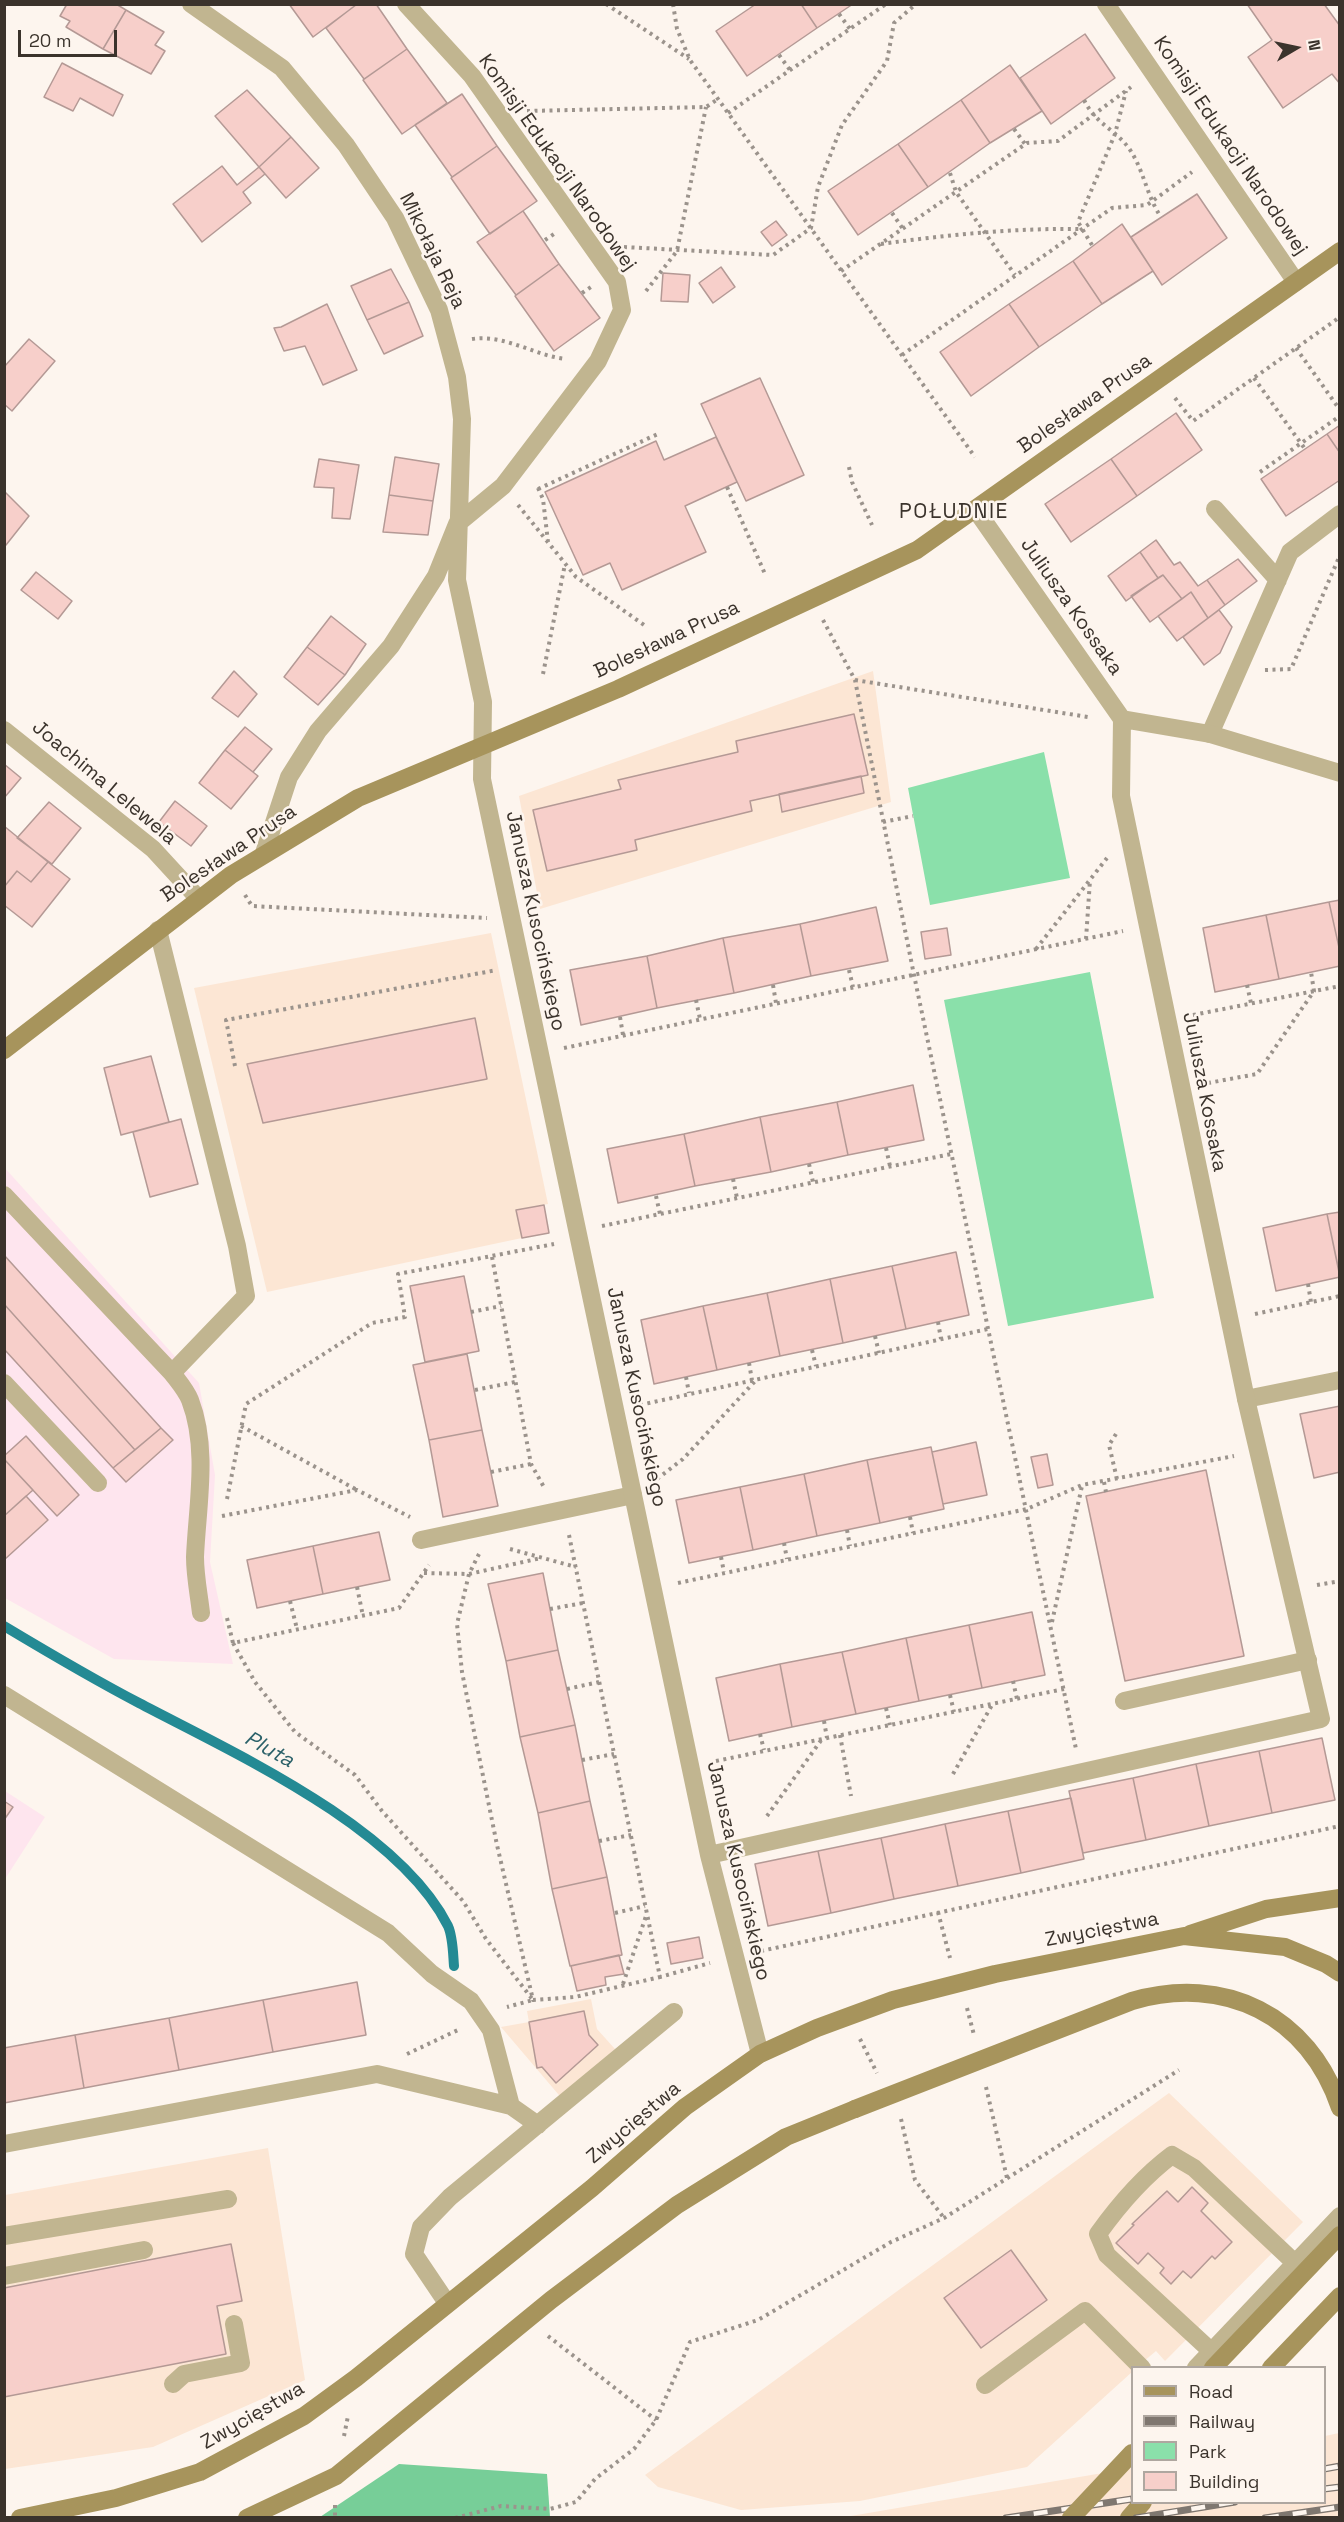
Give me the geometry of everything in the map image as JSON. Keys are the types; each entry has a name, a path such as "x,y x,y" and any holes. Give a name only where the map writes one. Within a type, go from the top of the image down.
{"main road":[{"name":"Bolesława Prusa","path":"4,1050 198,898 264,853 358,798 618,689 908,555 976,510 1340,251"},
{"path":"1184,1936 1266,1909 1340,1898"},
{"name":"Zwycięstwa","path":"20,2517 116,2498 200,2472 304,2416 592,2188 685,2107 760,2054 817,2028 893,2000 995,1974 1184,1936 1285,1947 1326,1964 1340,1973"},
{"path":"247,2517 336,2476 531,2316 677,2205 786,2137 1132,2001 1156,1994 1209,1993 1239,2000 1264,2011 1287,2027 1332,2085 1340,2108"},
{"path":"1212,2359 1340,2235"},
{"path":"1272,2366 1340,2296"},
{"path":"1071,2517 1131,2454"},
{"path":"1129,2517 1141,2504"}],"street":[{"name":"Mikołaja Reja","path":"191,4 282,68 346,145 395,218 440,310 457,377 462,419 457,580 483,702 483,746"},
{"name":"Komisji Edukacji Narodowej","path":"406,4 472,76 616,282 622,310"},
{"name":"Komisji Edukacji Narodowej","path":"1106,4 1296,282"},
{"path":"457,524 502,486 598,361 622,310"},
{"path":"1215,509 1278,580"},
{"name":"Juliusza Kossaka","path":"976,510 1122,719 1121,795 1128,831 1246,1399 1321,1719 1080,1771"},
{"path":"1210,734 1290,552 1340,514"},
{"name":"Mikołaja Reja","path":"264,853 290,777 318,731 391,646 436,576 457,524"},
{"path":"1122,719 1210,734 1340,773"},
{"name":"Joachima Lelewela","path":"4,730 153,849 198,898"},
{"name":"Janusza Kusocińskiego","path":"483,746 482,779 690,1767 733,1957 760,2054"},
{"path":"158,930 237,1246 246,1296 172,1373"},
{"path":"4,1195 172,1373 190,1399 196,1424 200,1496 195,1558 201,1613"},
{"path":"1246,1399 1340,1380"},
{"path":"4,1383 98,1482"},
{"path":"421,1540 445,1535 483,1535 557,1510 633,1496"},
{"path":"1124,1701 1308,1659"},
{"path":"4,1695 388,1932 432,1974 471,2001 491,2030 511,2106"},
{"path":"709,1855 1080,1771"},
{"path":"447,2303 414,2254 421,2227 450,2197 674,2012"},
{"path":"4,2144 377,2074 511,2106 538,2125"},
{"path":"1212,2359 1107,2255 1098,2234 1110,2217 1172,2155 1194,2168 1295,2263"},
{"path":"4,2236 228,2199"},
{"path":"1198,2366 1212,2359 1295,2263 1340,2216"},
{"path":"4,2276 144,2250"},
{"path":"985,2385 1085,2311 1142,2366"},
{"path":"173,2384 184,2374 241,2362 234,2324"}],"path":[{"path":"606,4 690,60"},
{"path":"673,4 677,29 690,60 975,457"},
{"path":"728,113 886,4"},
{"path":"590,245 773,255 811,228 818,187 842,125 887,61 894,23 916,4"},
{"path":"839,14 850,29"},
{"path":"779,55 790,70"},
{"path":"842,271 1025,144 1058,141 1152,71"},
{"path":"1092,245 1078,222 1115,134 1126,90"},
{"path":"497,112 706,107 718,99"},
{"path":"1084,100 1092,116 1115,134 1142,168 1151,202 1161,217"},
{"path":"622,310 638,300 677,251 706,107"},
{"path":"1014,129 1025,144"},
{"path":"902,355 1112,208 1147,205 1211,159"},
{"path":"950,173 956,192 1015,275"},
{"path":"892,213 903,229"},
{"path":"880,244 931,237 1046,229 1081,229"},
{"path":"1161,377 1192,421 1340,317"},
{"path":"448,342 482,337 512,344 545,357 598,361"},
{"path":"1296,348 1340,410"},
{"path":"1254,378 1305,449"},
{"path":"1260,472 1340,416"},
{"path":"538,489 660,433"},
{"path":"522,460 543,499 548,543"},
{"path":"849,467 852,482 872,525"},
{"path":"502,486 576,577 647,627"},
{"path":"727,487 765,574"},
{"path":"1238,670 1291,669 1340,555"},
{"path":"543,674 565,564"},
{"path":"812,598 855,680 914,975 1080,1771"},
{"path":"855,680 1075,717 1122,719"},
{"path":"884,822 913,816"},
{"path":"1035,950 1128,831"},
{"path":"231,875 252,906 492,918 511,916"},
{"path":"1086,939 1090,879"},
{"path":"540,1053 1147,926"},
{"path":"235,1066 226,1020 522,966"},
{"path":"849,970 853,987"},
{"path":"1180,1088 1257,1074 1314,991 1311,972"},
{"path":"772,985 776,1003"},
{"path":"1247,985 1251,1003"},
{"path":"1167,1020 1340,986"},
{"path":"696,1000 700,1019"},
{"path":"620,1017 623,1035"},
{"path":"886,1148 890,1166"},
{"path":"222,1525 246,1404 372,1323 405,1317 398,1274 579,1238 602,1226 951,1154"},
{"path":"809,1164 813,1182"},
{"path":"734,1179 737,1198"},
{"path":"656,1196 660,1214"},
{"path":"492,1257 531,1464 568,1529 660,1977"},
{"path":"1308,1284 1311,1302"},
{"path":"1229,1320 1340,1296"},
{"path":"471,1312 501,1306"},
{"path":"938,1322 941,1339"},
{"path":"615,1410 988,1329"},
{"path":"875,1336 879,1353"},
{"path":"812,1350 816,1366"},
{"path":"749,1363 755,1379"},
{"path":"686,1377 689,1393"},
{"path":"633,1496 683,1459 755,1379"},
{"path":"475,1390 515,1382"},
{"path":"233,1643 399,1608 437,1553 445,1535 357,1490 242,1426"},
{"path":"1116,1434 1109,1445 1117,1479"},
{"path":"653,1589 1027,1509 1082,1485 1259,1452"},
{"path":"491,1472 531,1464"},
{"path":"1104,1482 1106,1492"},
{"path":"1051,1625 1082,1485"},
{"path":"224,1515 357,1490"},
{"path":"910,1517 914,1533"},
{"path":"847,1530 850,1546"},
{"path":"533,2000 462,1672 457,1624 469,1574 483,1535 541,1558 576,1567"},
{"path":"784,1543 787,1559"},
{"path":"721,1557 724,1572"},
{"path":"423,1573 469,1574 541,1558"},
{"path":"357,1587 363,1616"},
{"path":"290,1601 297,1629"},
{"path":"550,1609 583,1602"},
{"path":"227,1617 233,1643 255,1682 296,1732 355,1775 382,1811 463,1901 486,1939 533,2000"},
{"path":"1013,1681 1017,1699"},
{"path":"567,1689 599,1682"},
{"path":"690,1767 1064,1689"},
{"path":"950,1695 954,1712"},
{"path":"943,1802 942,1792 992,1704"},
{"path":"886,1708 890,1725"},
{"path":"759,1842 759,1826 824,1738 824,1721"},
{"path":"760,1734 764,1750"},
{"path":"840,1735 856,1821"},
{"path":"582,1760 614,1754"},
{"path":"377,2074 381,2068 398,2059 514,2004 533,2000 575,1997 733,1957 1340,1826"},
{"path":"599,1841 631,1835"},
{"path":"615,1913 645,1906"},
{"path":"623,1984 647,1912"},
{"path":"454,2517 501,2506 550,2509 576,2502 595,2479 634,2449 656,2420 690,2342 758,2319 891,2242 944,2218 1179,2070"},
{"path":"531,2316 551,2340 656,2420"}],"shaded area":[{"path":"873,671 891,802 540,909 519,796"},
{"path":"491,933 548,1204 516,1210 522,1238 267,1292 194,988"},
{"path":"4,1167 199,1383 215,1475 210,1562 233,1664 114,1659 5,1598"},
{"path":"5,1791 45,1817 5,1879"},
{"path":"591,1999 597,2029 615,2049 564,2101 501,2027 529,2022 527,2011"},
{"path":"1169,2093 1303,2222 1165,2361 1156,2351 1138,2366 1131,2366 1131,2373 1027,2467 860,2501 741,2510 658,2487 645,2475"},
{"path":"268,2148 305,2380 153,2447 5,2469 5,2195"},
{"path":"1339,2433 1339,2517 839,2518 1131,2468 1131,2504 1326,2504 1326,2436"}],"green space":[{"path":"1044,752 1070,878 930,905 908,788"},
{"path":"1090,972 1154,1298 1008,1326 944,1000"},
{"path":"399,2464 547,2474 550,2517 320,2517"}],"building":[{"path":"67,4 116,4 126,10 103,49 66,27 70,21 60,16"},
{"path":"289,4 356,4 356,5 313,37"},
{"path":"357,4 376,4 407,49 364,79 326,28"},
{"path":"756,4 801,4 817,28 747,76 716,31"},
{"path":"801,4 853,4 817,28"},
{"path":"1247,4 1324,4 1340,26 1340,84 1332,74 1283,108 1248,57 1272,40"},
{"path":"126,10 164,32 155,45 165,51 151,74 103,49"},
{"path":"1085,34 1115,78 1051,124 1020,78"},
{"path":"407,49 447,103 402,134 363,80"},
{"path":"62,63 123,95 113,116 80,98 73,111 44,97"},
{"path":"1010,65 1042,111 990,143 961,100"},
{"path":"247,90 291,137 259,167 215,116"},
{"path":"462,94 497,146 452,177 415,125"},
{"path":"961,100 990,143 928,187 898,144"},
{"path":"291,137 319,168 286,198 259,167"},
{"path":"898,144 928,187 858,235 828,191"},
{"path":"497,146 537,201 490,234 451,178"},
{"path":"222,166 237,185 259,167 265,174 243,192 251,203 202,242 173,204"},
{"path":"1197,194 1227,238 1162,285 1131,237"},
{"path":"523,211 559,264 516,295 477,242"},
{"path":"776,221 787,235 772,246 761,232"},
{"path":"1122,224 1153,271 1102,304 1073,261"},
{"path":"1073,261 1102,304 1039,347 1009,304"},
{"path":"559,264 600,318 554,351 515,296"},
{"path":"721,267 735,287 713,303 699,283"},
{"path":"391,269 409,302 367,320 351,286"},
{"path":"663,273 690,275 688,302 661,301"},
{"path":"409,302 423,336 384,354 367,320"},
{"path":"327,304 357,370 323,385 305,346 284,351 274,328 281,327"},
{"path":"1009,304 1039,347 971,396 940,352"},
{"path":"29,339 55,361 12,411 4,404 4,367"},
{"path":"760,378 804,475 746,501 701,404"},
{"path":"1176,413 1202,450 1137,496 1111,459"},
{"path":"1340,425 1340,453 1327,434"},
{"path":"1327,434 1340,453 1340,480 1286,516 1261,479"},
{"path":"716,437 737,482 685,506 706,552 622,590 610,563 583,575 545,492 656,441 664,460"},
{"path":"395,457 439,464 433,501 389,495"},
{"path":"319,459 359,465 350,519 332,518 334,488 314,487"},
{"path":"1111,459 1137,496 1071,542 1045,504"},
{"path":"4,491 29,516 6,545 4,544"},
{"path":"389,495 433,501 428,535 383,532"},
{"path":"1156,540 1174,565 1180,562 1198,586 1207,580 1225,605 1208,618 1191,592 1182,599 1163,575 1158,578 1140,552"},
{"path":"1140,552 1158,578 1126,601 1108,576"},
{"path":"1238,559 1257,581 1225,605 1207,580"},
{"path":"36,572 72,601 58,619 21,590"},
{"path":"1163,575 1182,599 1150,622 1131,596"},
{"path":"1191,592 1208,618 1177,641 1158,616"},
{"path":"1219,610 1232,627 1220,653 1204,665 1183,637"},
{"path":"331,616 366,644 345,675 307,647"},
{"path":"307,647 345,675 318,705 284,677"},
{"path":"234,671 257,694 238,717 212,698"},
{"path":"854,714 868,775 750,801 752,811 635,840 637,850 547,871 533,810 621,789 618,780 738,752 736,741"},
{"path":"245,727 272,749 253,772 225,750"},
{"path":"225,750 258,776 231,809 199,783"},
{"path":"4,764 21,778 4,798"},
{"path":"861,776 864,793 782,812 779,794"},
{"path":"175,801 207,826 191,846 159,822"},
{"path":"49,802 81,828 52,864 17,838"},
{"path":"4,826 48,862 31,882 17,871 4,887"},
{"path":"48,862 70,879 32,927 4,905 4,887 17,871 31,882"},
{"path":"1340,900 1340,952 1329,902"},
{"path":"1329,902 1340,952 1340,966 1279,979 1266,915"},
{"path":"876,907 888,961 811,976 800,924"},
{"path":"1266,915 1279,979 1215,992 1203,928"},
{"path":"800,924 811,976 734,993 723,938"},
{"path":"947,928 951,955 925,959 921,932"},
{"path":"723,938 734,993 657,1008 647,956"},
{"path":"647,956 657,1008 581,1025 570,970"},
{"path":"475,1018 487,1079 263,1123 247,1064"},
{"path":"151,1056 169,1122 121,1135 104,1068"},
{"path":"913,1085 924,1140 848,1155 837,1102"},
{"path":"837,1102 848,1155 771,1172 760,1117"},
{"path":"760,1117 771,1172 695,1186 684,1134"},
{"path":"181,1119 198,1184 150,1197 133,1132"},
{"path":"684,1134 695,1186 618,1203 607,1149"},
{"path":"544,1205 549,1233 522,1238 516,1210"},
{"path":"1340,1212 1340,1276 1327,1214"},
{"path":"1327,1214 1340,1277 1276,1291 1263,1228"},
{"path":"956,1252 969,1315 906,1329 892,1266"},
{"path":"4,1255 161,1428 135,1450 4,1304"},
{"path":"892,1266 906,1329 843,1343 830,1279"},
{"path":"464,1276 479,1351 425,1362 410,1286"},
{"path":"830,1279 843,1343 780,1356 767,1293"},
{"path":"767,1293 780,1356 717,1370 703,1306"},
{"path":"4,1304 135,1450 113,1468 4,1349"},
{"path":"703,1306 717,1370 654,1384 641,1320"},
{"path":"467,1354 482,1430 429,1440 413,1365"},
{"path":"1340,1406 1340,1472 1314,1478 1300,1414"},
{"path":"161,1428 173,1440 126,1482 113,1468"},
{"path":"482,1430 498,1506 443,1517 429,1440"},
{"path":"26,1436 79,1495 57,1516 4,1459 4,1456"},
{"path":"976,1442 987,1495 943,1504 932,1452"},
{"path":"931,1447 944,1509 880,1523 867,1460"},
{"path":"1047,1454 1053,1485 1038,1488 1031,1457"},
{"path":"4,1459 33,1490 4,1516"},
{"path":"867,1460 880,1523 817,1536 804,1474"},
{"path":"1206,1470 1244,1656 1125,1681 1086,1496"},
{"path":"804,1474 817,1536 753,1550 740,1487"},
{"path":"740,1487 753,1550 689,1563 676,1500"},
{"path":"26,1496 48,1520 4,1560 4,1516"},
{"path":"379,1532 390,1580 323,1594 313,1546"},
{"path":"313,1546 323,1594 257,1608 247,1560"},
{"path":"543,1573 558,1650 506,1661 488,1584"},
{"path":"1032,1612 1045,1675 982,1688 969,1625"},
{"path":"969,1625 982,1688 919,1701 906,1638"},
{"path":"906,1638 919,1701 856,1714 842,1652"},
{"path":"558,1650 575,1725 520,1737 506,1661"},
{"path":"842,1652 856,1714 792,1727 780,1664"},
{"path":"780,1664 792,1727 729,1741 716,1678"},
{"path":"575,1725 590,1801 538,1813 520,1737"},
{"path":"1322,1738 1335,1800 1272,1813 1259,1751"},
{"path":"1259,1751 1272,1813 1209,1826 1196,1764"},
{"path":"1196,1764 1209,1826 1146,1840 1133,1778"},
{"path":"1133,1778 1146,1840 1083,1853 1069,1791"},
{"path":"1071,1798 1084,1859 1021,1873 1008,1811"},
{"path":"4,1801 13,1807 4,1820"},
{"path":"590,1801 607,1877 552,1889 538,1813"},
{"path":"1008,1811 1021,1873 958,1886 945,1824"},
{"path":"945,1824 958,1886 894,1899 881,1838"},
{"path":"881,1838 894,1899 831,1913 818,1851"},
{"path":"818,1851 831,1913 768,1926 755,1864"},
{"path":"607,1877 622,1955 570,1966 552,1889"},
{"path":"699,1937 703,1958 671,1964 667,1943"},
{"path":"619,1955 624,1974 605,1977 606,1985 577,1991 571,1966"},
{"path":"357,1982 366,2035 273,2052 263,2000"},
{"path":"263,2000 273,2052 179,2070 169,2018"},
{"path":"584,2011 589,2035 598,2045 556,2083 542,2067 537,2068 529,2022"},
{"path":"169,2018 179,2070 84,2088 75,2035"},
{"path":"75,2035 84,2088 4,2103 4,2048"},
{"path":"1192,2187 1208,2203 1201,2211 1232,2242 1215,2259 1212,2256 1191,2278 1183,2271 1171,2284 1160,2273 1164,2268 1148,2253 1138,2264 1116,2243 1134,2225 1132,2224 1167,2191 1178,2202"},
{"path":"231,2244 242,2301 217,2306 226,2354 4,2397 4,2288"},
{"path":"1011,2250 1047,2300 981,2348 944,2298"}],"waterway":[{"name":"Pluta","path":"4,1626 105,1685 265,1769 353,1825 392,1856 424,1890 450,1930 454,1966"}],"railway":[{"path":"1326,2469 1340,2466"},
{"path":"1326,2489 1340,2487"},
{"path":"1006,2518 1131,2499"},
{"path":"1136,2518 1223,2504"},
{"path":"1265,2518 1340,2507"}],"district":[{"name":"POŁUDNIE","path":"954,512"}]}
